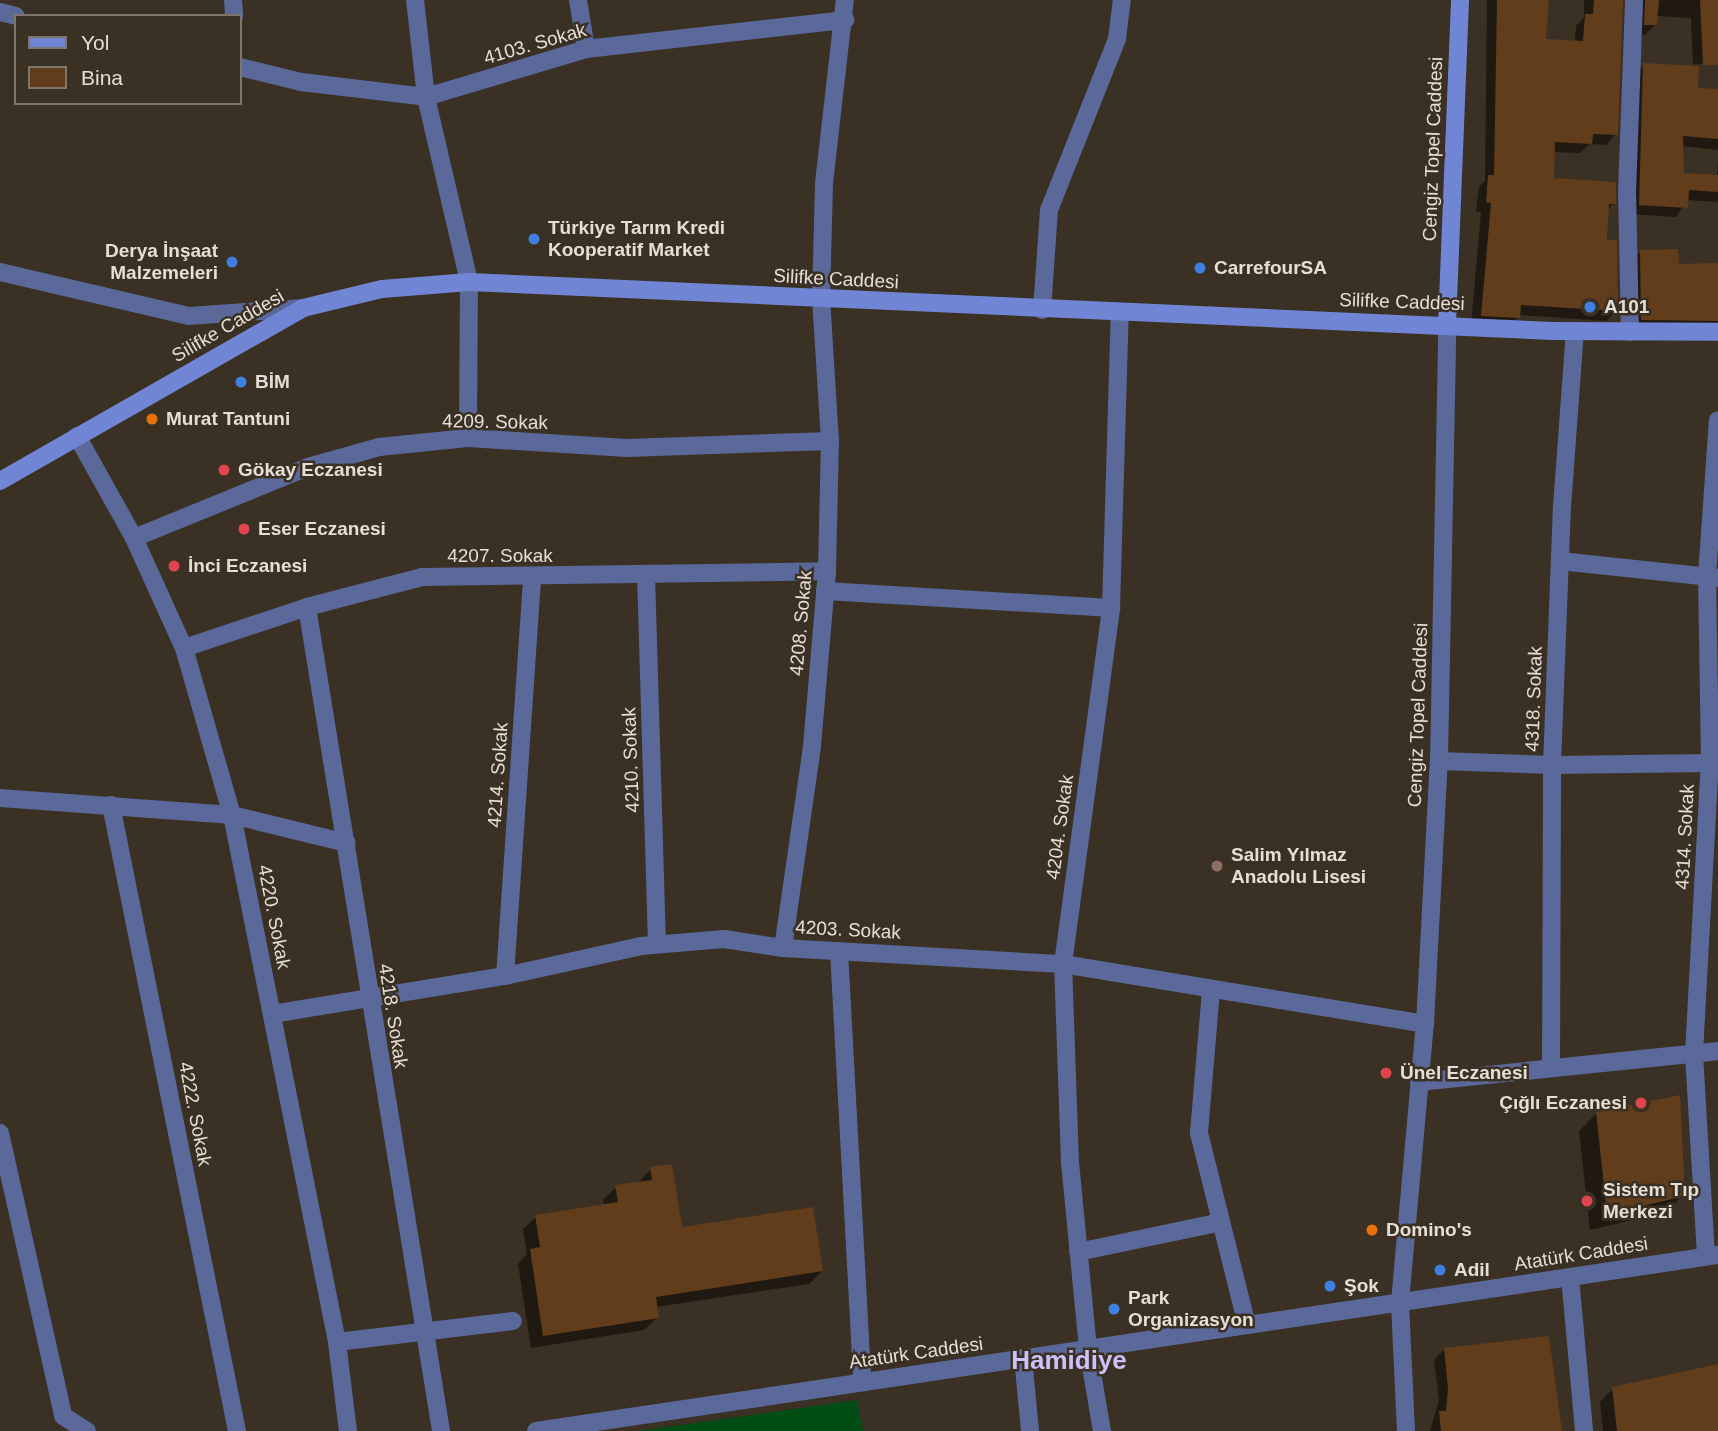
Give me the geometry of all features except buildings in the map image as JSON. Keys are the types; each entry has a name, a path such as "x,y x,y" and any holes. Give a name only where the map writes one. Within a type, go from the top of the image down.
{"street":[{"path":"415,0 426,97 469,282 468,438"},
{"path":"578,0 586,49"},
{"name":"4208. Sokak","path":"783,948 812,746 827,571 830,441 821,299 824,183 845,20 845,0"},
{"path":"1042,310 1049,210 1117,39 1122,0"},
{"name":"Cengiz Topel Caddesi","path":"1406,1431 1400,1302 1424,1024 1439,761 1447,325 1460,0"},
{"path":"1630,332 1627,193 1634,0"},
{"name":"4103. Sokak","path":"242,68 301,82 426,97 586,49 845,20"},
{"path":"0,272 189,316 303,308"},
{"name":"Silifke Caddesi","path":"0,481 303,308 382,289 469,282 1575,332 1718,332"},
{"name":"4204. Sokak","path":"1102,1431 1088,1349 1078,1252 1065,1075 1063,964 1111,608 1120,312"},
{"name":"4318. Sokak","path":"1551,1068 1552,765 1560,561 1575,332"},
{"name":"4314. Sokak","path":"1712,1255 1694,1054 1710,763 1718,420"},
{"name":"4220. Sokak","path":"77,436 134,538 184,648 232,816 337,1342 348,1431"},
{"name":"4209. Sokak","path":"134,538 308,467 379,447 468,438 626,448 830,441"},
{"path":"1560,561 1713,577"},
{"name":"4207. Sokak","path":"184,648 307,607 422,577 827,571"},
{"name":"4210. Sokak","path":"646,574 657,944"},
{"name":"4214. Sokak","path":"505,975 532,577"},
{"path":"825,591 1111,608"},
{"name":"4218. Sokak","path":"307,607 347,843 368,998 441,1431"},
{"path":"1439,761 1552,765 1710,763"},
{"path":"0,798 232,816 347,843"},
{"name":"4222. Sokak","path":"111,805 237,1431"},
{"name":"4203. Sokak","path":"272,1014 505,975 657,944 723,939 783,948 1063,964 1424,1024"},
{"path":"839,951 862,1382"},
{"path":"1211,990 1199,1133 1247,1325"},
{"path":"1419,1082 1718,1051"},
{"path":"0,1133 63,1416 87,1431"},
{"path":"1078,1252 1221,1222"},
{"name":"Atatürk Caddesi","path":"536,1431 1712,1255"},
{"path":"1570,1277 1584,1431"},
{"path":"337,1342 513,1321"},
{"path":"1023,1358 1031,1431"}],"green space":[{"path":"857,1400 863,1431 638,1431"}],"place":[{"name":"Türkiye Tarım Kredi Kooperatif Market","path":"534,239"},
{"name":"Derya İnşaat Malzemeleri","path":"232,262"},
{"name":"CarrefourSA","path":"1200,268"},
{"name":"A101","path":"1590,307"},
{"name":"BİM","path":"241,382"},
{"name":"Murat Tantuni","path":"152,419"},
{"name":"Gökay Eczanesi","path":"224,470"},
{"name":"Eser Eczanesi","path":"244,529"},
{"name":"İnci Eczanesi","path":"174,566"},
{"name":"Salim Yılmaz Anadolu Lisesi","path":"1217,866"},
{"name":"Ünel Eczanesi","path":"1386,1073"},
{"name":"Çığlı Eczanesi","path":"1641,1103"},
{"name":"Sistem Tıp Merkezi","path":"1587,1201"},
{"name":"Domino's","path":"1372,1230"},
{"name":"Adil","path":"1440,1270"},
{"name":"Şok","path":"1330,1286"},
{"name":"Park Organizasyon","path":"1114,1309"}],"district":[{"name":"Hamidiye","path":"1069,1361"}]}
